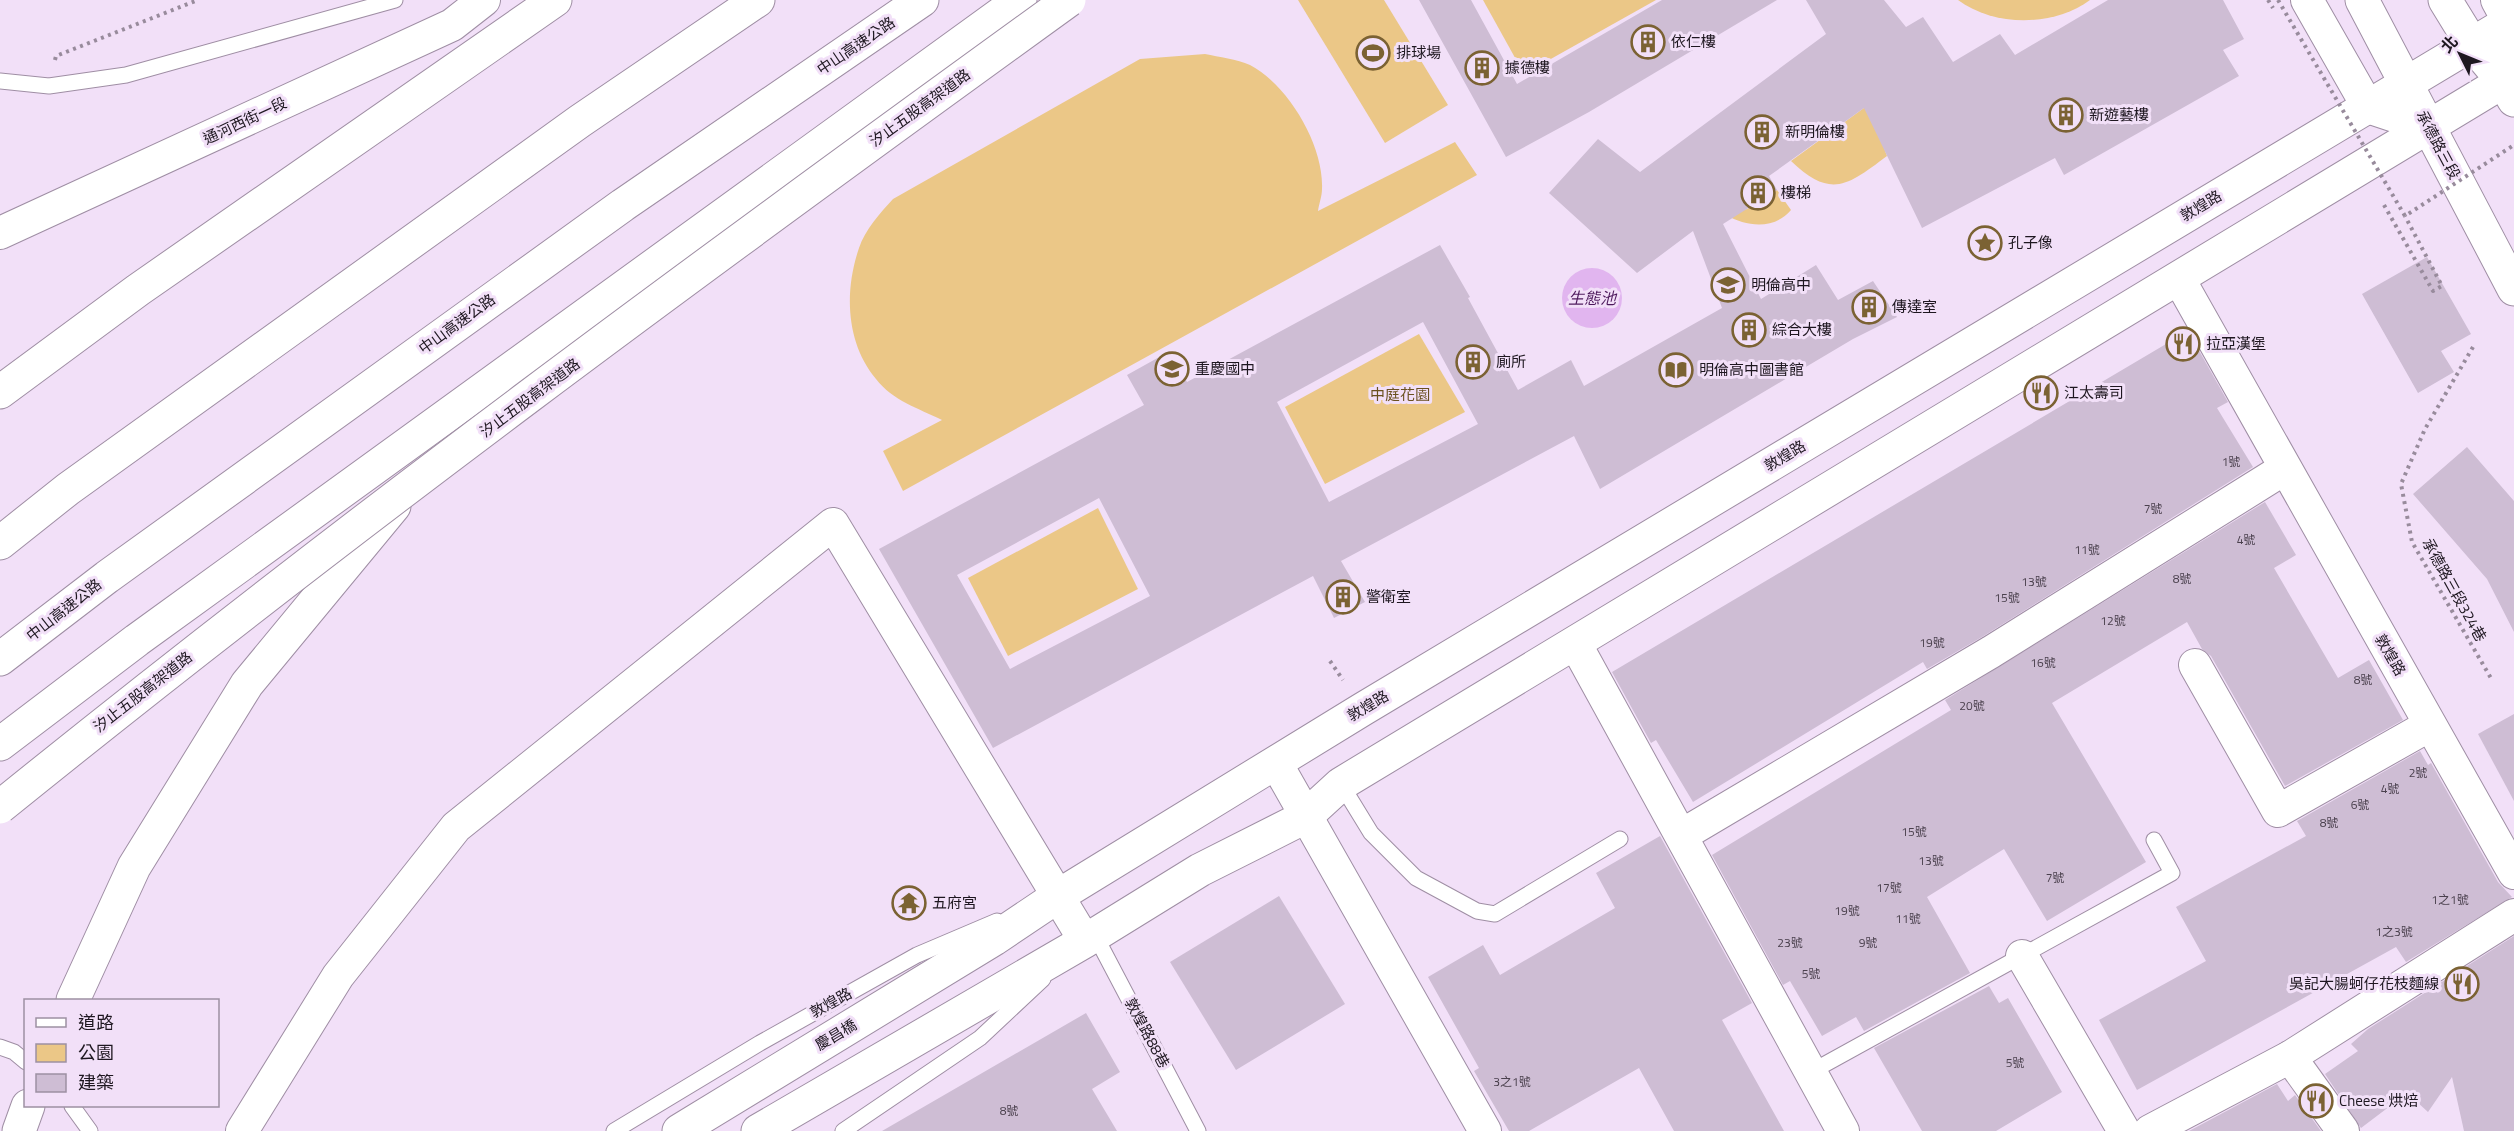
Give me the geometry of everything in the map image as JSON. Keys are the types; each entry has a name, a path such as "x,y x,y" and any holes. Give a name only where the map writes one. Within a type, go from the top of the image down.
{"main road":[{"path":"0,392 138,290 555,0"},
{"path":"0,543 78,482 580,121 758,0"},
{"name":"中山高速公路","path":"0,659 107,577 623,205 922,0"},
{"path":"0,744 137,640 1020,0"},
{"name":"汐止五股高架道路","path":"0,807 160,678 766,220 1069,0"},
{"name":"承德路三段","path":"2362,0 2514,289"},
{"path":"758,1131 1090,938 1200,870 1305,817 1341,784 2428,127 2510,86 2472,45 2445,0"},
{"name":"敦煌路","path":"994,939 1058,896 1276,763 2472,45 2507,14"},
{"path":"73,999 134,867 247,684 416,480 552,339"},
{"name":"慶昌橋","path":"679,1131 994,939"},
{"path":"19,1131 28,1107"}],"street":[{"name":"通河西街一段","path":"0,233 452,26 484,0"},
{"path":"2307,0 2368,107 2428,127"},
{"path":"2507,14 2510,86"},
{"name":"敦煌路","path":"2179,279 2284,469 2514,873"},
{"path":"1682,835 1992,652 2284,469"},
{"path":"242,1131 338,976 456,827 833,524 1058,896 1090,938"},
{"path":"1575,643 1682,835 1809,1073 1843,1131"},
{"path":"2195,665 2278,811 2430,725"},
{"path":"1276,763 1485,1131"},
{"path":"2150,1131 2290,1057 2514,915"},
{"path":"2022,956 2124,1131"},
{"path":"2290,1057 2343,1131"}],"lane":[{"path":"0,81 49,86 126,75 395,0"},
{"path":"1341,784 1371,832 1416,878 1477,911 1495,914 1620,839"},
{"path":"1809,1073 2172,873 2154,840"},
{"name":"敦煌路","path":"614,1131 760,1042 917,955 1058,896"},
{"path":"843,1131 980,1038 1090,938"},
{"name":"敦煌路88巷","path":"1090,938 1198,1131"},
{"path":"0,1047 14,1052 24,1060"},
{"path":"73,1107 90,1131"}],"path":[{"path":"49,86 56,56 198,0"},
{"path":"2278,0 2405,216 2442,286 2433,291 2384,205"},
{"path":"2405,216 2514,145"},
{"name":"承德路三段324巷","path":"2474,346 2425,429 2401,484 2412,542 2492,680"}],"green space":[{"name":"排球場","path":"1298,0 1384,0 1448,105 1385,143"},
{"path":"1483,0 1656,0 1524,74"},
{"path":"1958,0 2090,0 2059,15 2024,20 1989,15"},
{"path":"1205,54 1250,65 1264,74 1290,101 1301,118 1317,154 1322,189 1318,211 1455,142 1477,175 903,491 883,451 942,420 890,393 876,379 859,350 853,333 851,316 851,282 859,248 869,228 893,199 1140,59"},
{"path":"1868,105 1887,156 1861,175 1839,184 1828,184 1805,173 1791,161"},
{"path":"1777,190 1791,210 1777,221 1768,224 1751,224 1726,215 1747,209"},
{"name":"中庭花園","path":"1419,334 1465,412 1325,484 1285,407"},
{"path":"1098,508 1138,589 1008,656 968,578"}],"water":[{"name":"生態池","path":"1592,268 1609,273 1617,281 1622,298 1617,315 1609,323 1592,328 1575,323 1567,315 1562,298 1567,281 1575,273"}],"building":[{"name":"依仁樓","path":"1419,0 1471,0 1517,84 1662,0 1777,0 1589,112 1506,157"},
{"path":"1806,0 1884,0 1906,27 1923,17 1953,62 2000,34 2015,55 2108,0 2223,0 2244,39 2223,50 2239,76 2064,175 2055,158 1922,228 1864,108 1769,176 1777,190 1723,224 1761,299 1816,265 1838,300 1873,281 1897,317 1853,339 1600,489 1574,436 1341,561 1365,602 1334,618 1313,576 993,748 879,549 1144,405 1127,375 1170,351 1187,382 1440,245 1518,390 1571,360 1584,386 1722,308 1693,231 1637,273 1549,193 1598,139 1640,172 1826,34","holes":["1423,322 1478,424 1329,502 1277,402","1099,498 1150,596 1010,669 957,575"]},
{"path":"2427,257 2471,334 2441,351 2454,372 2418,393 2362,294"},
{"path":"2188,331 2228,402 2217,408 2253,467 1982,637 1927,669 1923,662 1693,802 1656,740 1651,743 1612,672"},
{"path":"2467,447 2514,501 2514,632 2487,579 2413,494"},
{"path":"2265,502 2296,555 2274,568 2338,678 2369,660 2403,720 2285,786 2211,656 2202,649 2187,622 2052,703 2146,862 2047,921 2004,849 1927,897 1970,973 1864,1031 1856,1017 1822,1036 1790,981 1783,985 1712,855 1951,710 1945,700"},
{"path":"2514,714 2514,801 2478,734"},
{"path":"2420,751 2428,765 2431,763 2498,882 2512,897 2406,962 2396,947 2137,1090 2099,1020 2206,961 2176,907 2306,836 2297,821"},
{"path":"1660,836 1752,1003 1722,1020 1784,1131 1674,1131 1639,1068 1529,1131 1509,1131 1474,1071 1479,1068 1428,977 1483,945 1500,975 1615,908 1596,873"},
{"path":"1279,896 1345,1004 1236,1070 1170,962"},
{"path":"2514,936 2514,1131 2464,1131 2452,1077 2428,1112 2416,1101 2409,1105 2402,1097 2361,1128 2325,1074 2358,1051 2351,1044 2368,1029"},
{"path":"1989,986 1999,1003 2008,998 2062,1092 1996,1131 1922,1131 1874,1048"},
{"path":"1086,1013 1120,1072 1092,1089 1117,1131 882,1131"},
{"path":"2277,1084 2288,1101 2295,1095 2321,1131 2189,1131"}],"place":[{"name":"依仁樓","path":"1648,42"},
{"name":"排球場","path":"1373,53"},
{"name":"據德樓","path":"1482,68"},
{"name":"新遊藝樓","path":"2066,115"},
{"name":"新明倫樓","path":"1762,132"},
{"name":"樓梯","path":"1758,193"},
{"name":"孔子像","path":"1985,243"},
{"name":"明倫高中","path":"1728,285"},
{"name":"傳達室","path":"1869,307"},
{"name":"綜合大樓","path":"1749,330"},
{"name":"拉亞漢堡","path":"2183,344"},
{"name":"廁所","path":"1473,362"},
{"name":"重慶國中","path":"1172,369"},
{"name":"明倫高中圖書館","path":"1676,370"},
{"name":"江太壽司","path":"2041,393"},
{"name":"警衛室","path":"1343,597"},
{"name":"五府宮","path":"909,903"},
{"name":"吳記大腸蚵仔花枝麵線","path":"2462,984"},
{"name":"Cheese 烘焙","path":"2316,1101"}]}
